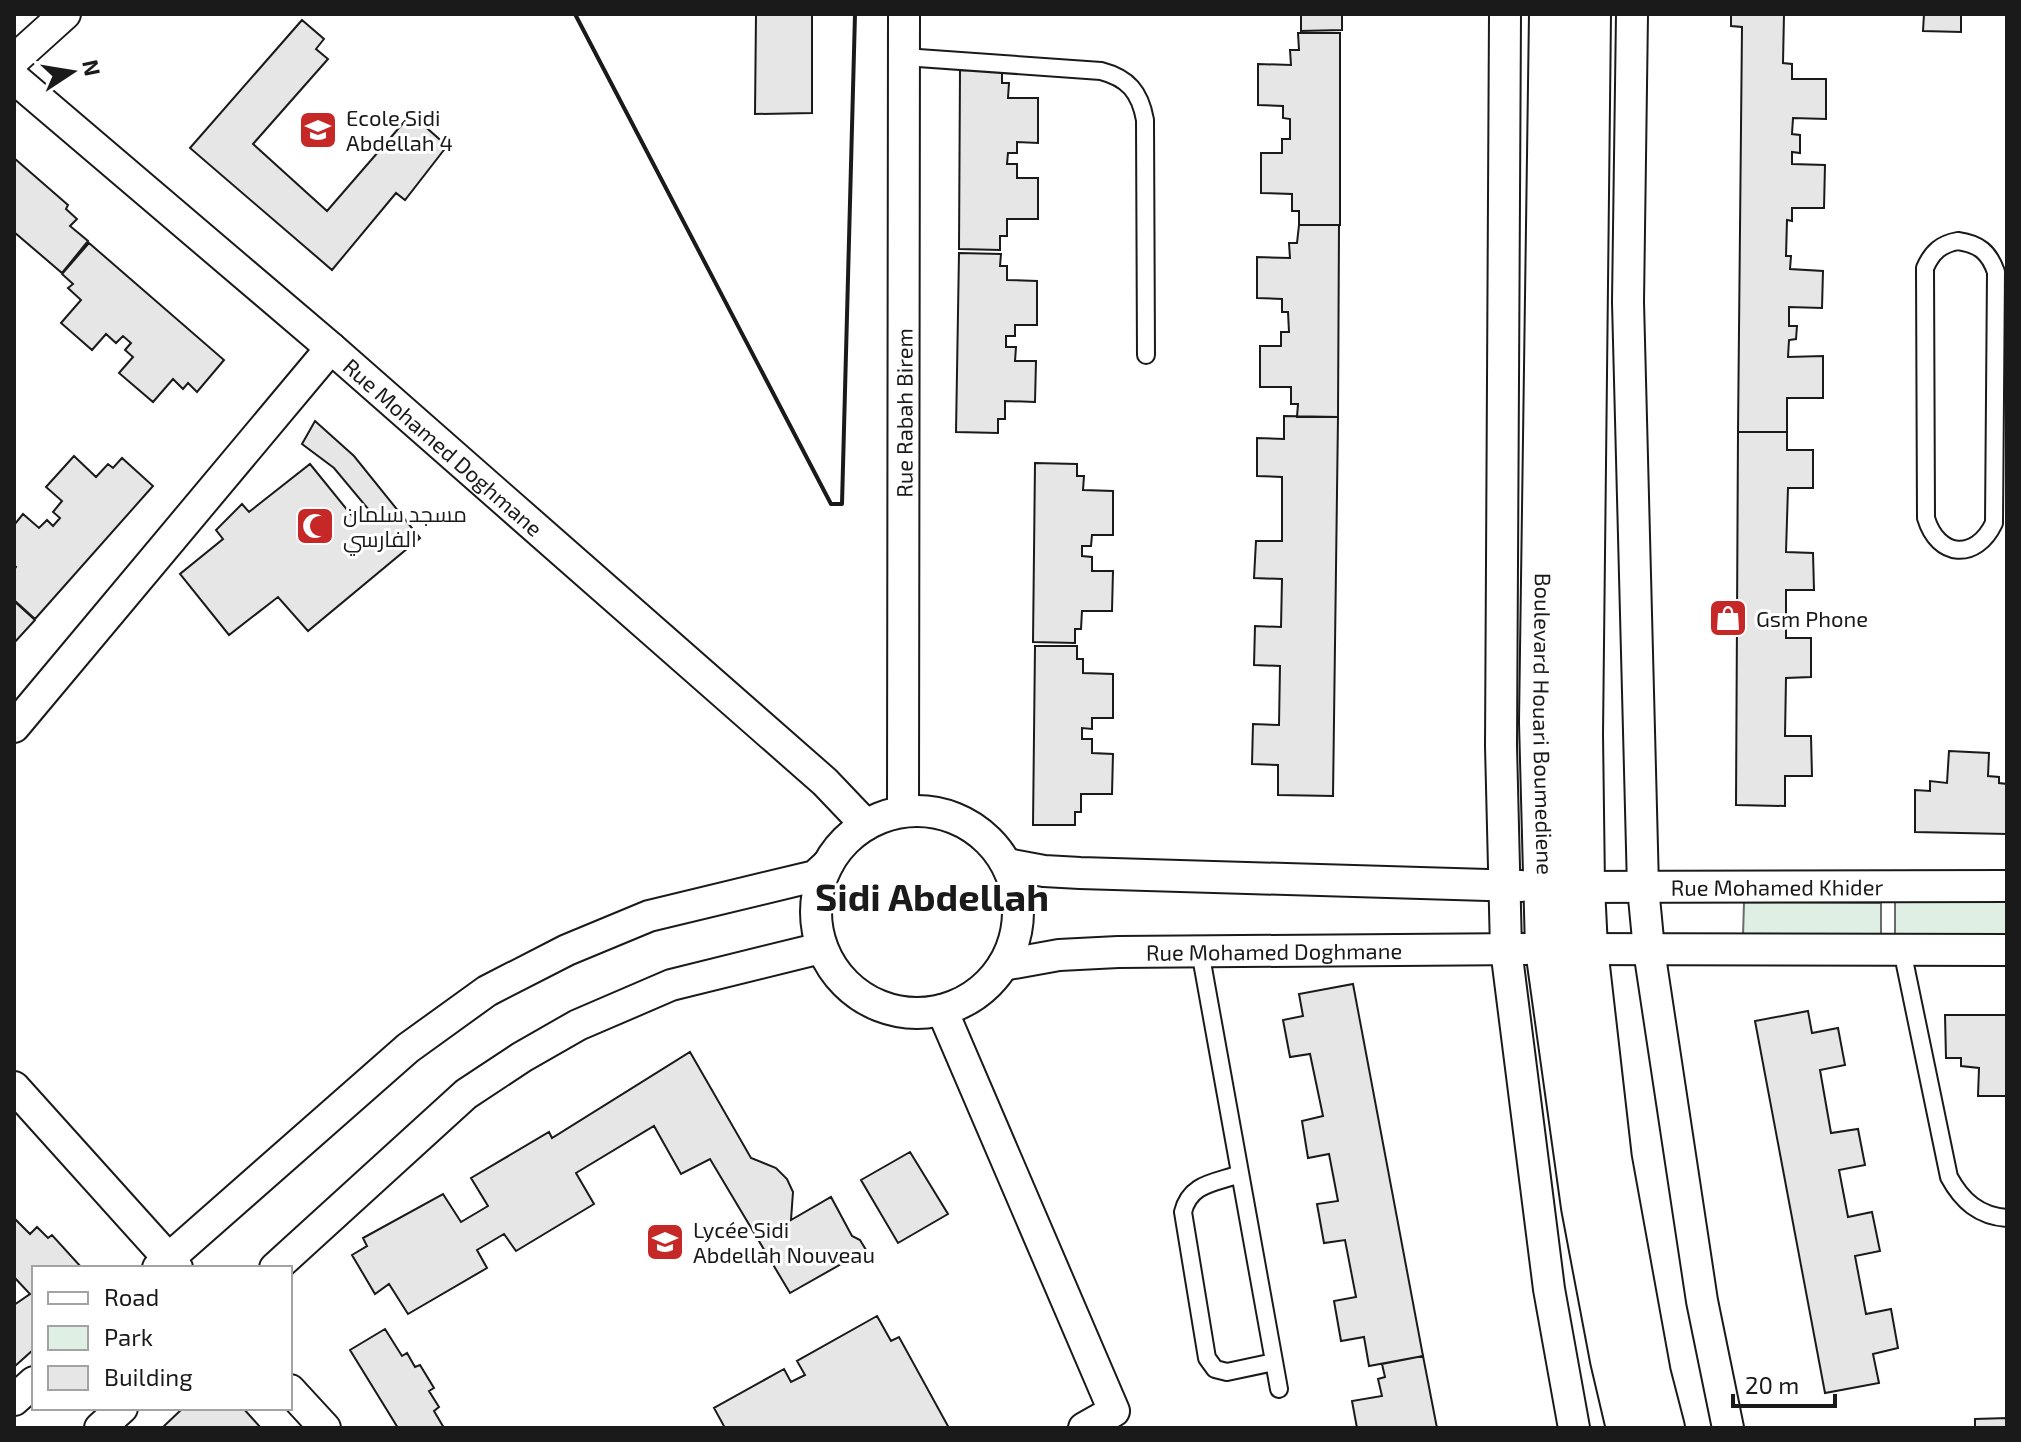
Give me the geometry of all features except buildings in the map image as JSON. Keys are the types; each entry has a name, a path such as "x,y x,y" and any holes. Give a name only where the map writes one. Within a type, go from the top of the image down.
{"main road":[{"name":"Boulevard Houari Boumediene","path":"1552,14 1542,722 1564,887"},
{"name":"Boulevard Houari Boumediene","path":"1588,14 1580,734 1564,887 1546,949 1584,1207 1629,1428"},
{"name":"Boulevard Houari Boumediene","path":"1546,949 1609,1159 1648,1374 1662,1428"}],"street":[{"path":"14,60 65,14"},
{"name":"Rue Rabah Birem","path":"903,811 904,14"},
{"path":"1505,14 1503,885 1546,949 1549,1289 1574,1428"},
{"path":"1632,14 1628,302 1643,887 1649,950 1702,1301 1728,1428"},
{"name":"Rue Mohamed Doghmane","path":"14,78 331,348 825,782 866,825"},
{"path":"14,727 331,348"},
{"path":"903,811 929,811 954,818 976,830 1007,864 1016,895 1017,921 1012,946 1003,965 983,988 964,1002 942,1010 907,1012 874,1004 837,975 821,948 816,909 819,886 828,864 841,845 866,825 903,811"},
{"path":"14,1087 168,1265 408,1048 487,991 567,950 649,916 815,876 828,864"},
{"path":"1007,864 1044,871 1080,873 1564,887"},
{"name":"Rue Mohamed Khider","path":"1564,887 2007,886"},
{"path":"277,1266 466,1094 522,1057 578,1025 671,985 821,948"},
{"path":"1546,949 2007,950"},
{"name":"Rue Mohamed Doghmane","path":"1003,965 1059,955 1546,949"},
{"path":"942,1010 1117,1419 1084,1428"},
{"path":"14,1400 32,1384"},
{"path":"292,1392 325,1428"},
{"path":"100,1428 120,1410"}],"lane":[{"path":"904,57 1101,71 1118,75 1132,86 1142,102 1145,120 1146,355"},
{"path":"1971,242 1983,249 1996,272 2001,395 1994,523 1988,536 1978,545 1965,550 1951,549 1939,542 1930,531 1926,518 1925,268 1929,258 1947,243 1971,242"},
{"path":"1902,950 1949,1177 1968,1203 1982,1212 2007,1218"},
{"path":"1200,951 1279,1389"},
{"path":"1240,1174 1198,1188 1187,1196 1183,1212 1207,1358 1215,1369 1227,1372 1274,1362"}],"green space":[{"path":"1895,901 2007,902 2007,936 1895,935"},
{"path":"1744,902 1881,903 1881,937 1743,936"}],"wall":[{"path":"575,14 831,504 842,504 855,14"}],"place":[{"name":"Ecole Sidi Abdellah 4","path":"318,130"},
{"name":"مسجد سلمان الفارسي","path":"315,526"},
{"name":"Gsm Phone","path":"1728,618"},
{"name":"Lycée Sidi Abdellah Nouveau","path":"665,1242"}],"district":[{"name":"Sidi Abdellah","path":"932,896"}]}
